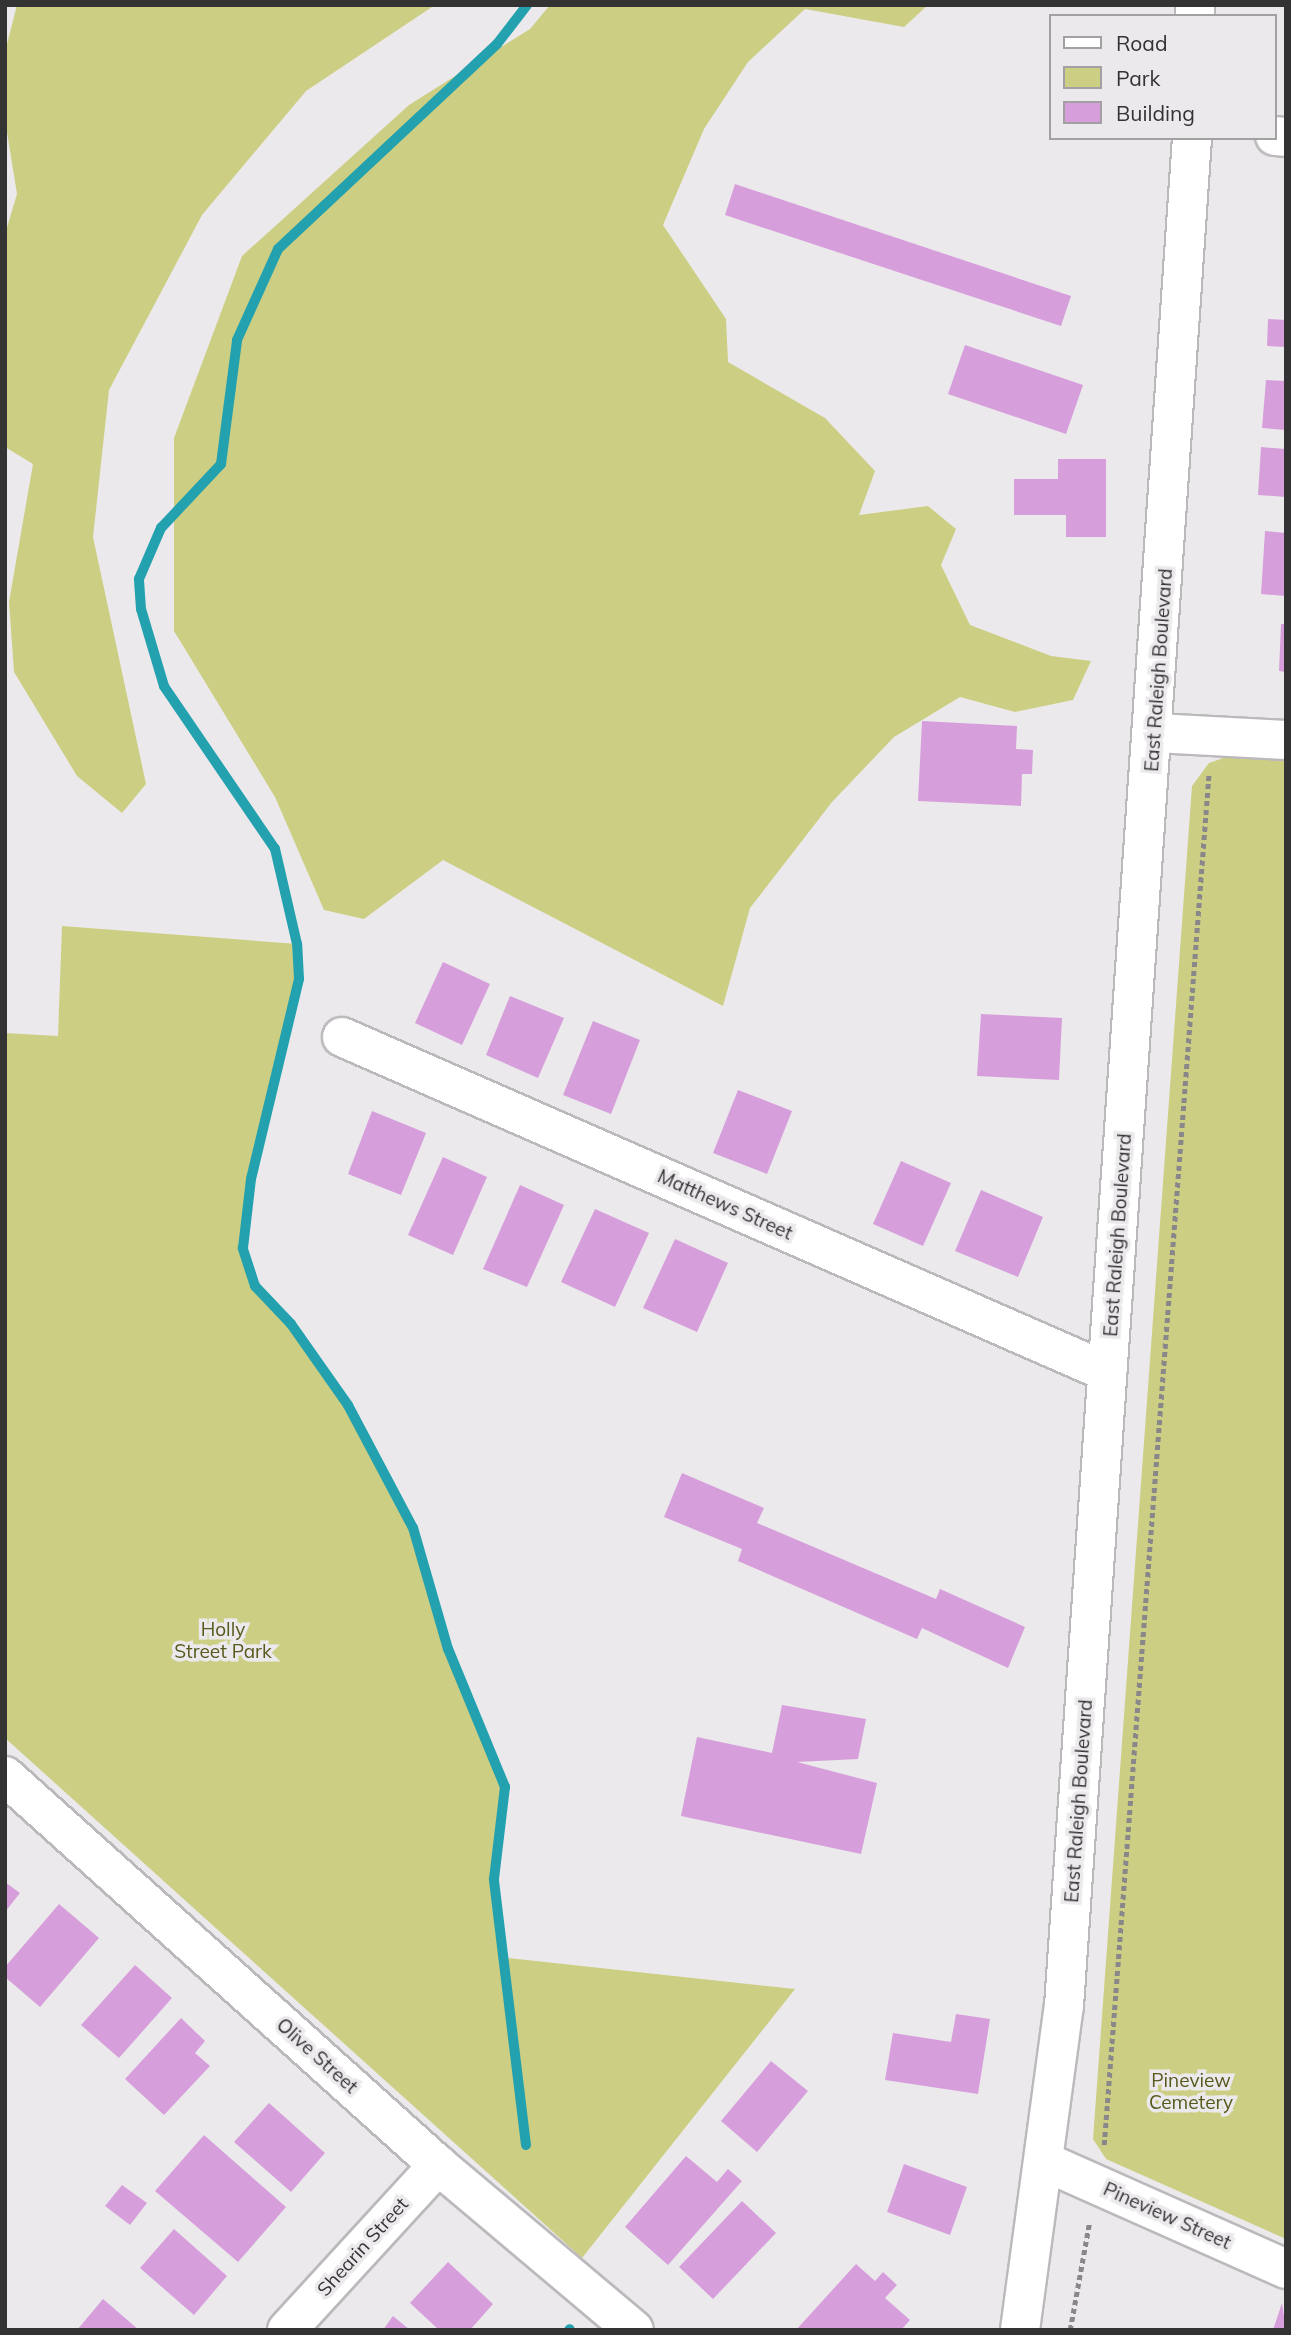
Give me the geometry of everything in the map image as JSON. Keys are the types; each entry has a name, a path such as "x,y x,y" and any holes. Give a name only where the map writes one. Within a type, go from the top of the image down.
{"street":[{"name":"East Raleigh Boulevard","path":"1020,2330 1048,2163 1156,733 1192,140"},
{"path":"1156,733 1286,740"},
{"name":"Matthews Street","path":"342,1037 1107,1372"},
{"name":"Olive Street","path":"5,1776 438,2165 634,2330"},
{"name":"Pineview Street","path":"1048,2163 1286,2269"},
{"name":"Shearin Street","path":"287,2330 438,2165"}],"path":[{"path":"1103,2146 1209,763"},
{"path":"1070,2330 1089,2223"}],"green space":[{"path":"17,5 435,5 306,91 202,215 109,390 93,537 146,784 122,813 77,776 14,672 9,602 33,464 5,447 5,234 17,194 5,120 5,52"},
{"path":"550,5 928,5 904,27 805,9 748,62 704,129 663,225 726,319 728,362 825,418 875,471 859,515 928,506 956,529 941,565 970,625 1051,656 1091,661 1073,700 1015,712 960,697 894,737 832,802 750,908 723,1006 443,860 364,919 324,910 275,797 174,631 174,438 242,256 409,105 530,29"},
{"name":"Pineview Cemetery","path":"1226,757 1286,760 1286,2239 1106,2159 1093,2139 1192,786 1209,763"},
{"name":"Holly Street Park","path":"62,926 297,944 299,979 251,1179 243,1248 255,1286 291,1324 348,1405 426,1561 448,1649 505,1787 494,1879 507,1958 795,1989 582,2258 5,1738 5,1033 58,1036"}],"building":[{"path":"735,184 1071,296 1061,326 725,215"},
{"path":"1268,319 1286,320 1286,347 1267,346"},
{"path":"965,345 1083,385 1066,434 948,394"},
{"path":"1266,380 1286,381 1286,430 1262,428"},
{"path":"1261,447 1286,449 1286,497 1258,495"},
{"path":"1058,459 1106,459 1106,537 1066,537 1066,515 1014,515 1014,479 1058,479"},
{"path":"1265,531 1286,533 1286,596 1261,594"},
{"path":"1281,624 1286,624 1286,672 1279,671"},
{"path":"922,721 1017,726 1016,749 1033,750 1032,774 1022,774 1021,806 918,801"},
{"path":"443,962 490,984 462,1045 415,1023"},
{"path":"510,996 564,1018 538,1078 486,1055"},
{"path":"981,1014 1062,1018 1059,1080 977,1076"},
{"path":"593,1021 640,1040 611,1114 563,1095"},
{"path":"738,1090 792,1111 767,1174 713,1153"},
{"path":"372,1111 426,1133 401,1195 348,1174"},
{"path":"443,1157 487,1177 453,1255 408,1235"},
{"path":"901,1161 951,1183 923,1246 873,1224"},
{"path":"520,1185 564,1205 527,1287 483,1269"},
{"path":"981,1190 1043,1217 1018,1277 955,1251"},
{"path":"595,1209 649,1233 615,1307 561,1282"},
{"path":"675,1239 728,1263 697,1332 643,1308"},
{"path":"682,1473 764,1508 757,1523 936,1599 940,1589 1025,1627 1008,1668 922,1628 917,1639 738,1561 742,1549 664,1517"},
{"path":"782,1705 866,1719 858,1759 797,1762 877,1783 861,1854 681,1816 697,1737 772,1753"},
{"path":"5,1882 20,1893 5,1912"},
{"path":"59,1904 99,1938 40,2007 5,1977 5,1967"},
{"path":"135,1965 172,1998 119,2058 81,2025"},
{"path":"956,2014 990,2019 978,2094 885,2080 893,2033 951,2042"},
{"path":"181,2018 205,2041 195,2053 210,2066 164,2115 125,2079"},
{"path":"771,2061 808,2091 757,2152 721,2121"},
{"path":"269,2103 325,2153 291,2192 234,2142"},
{"path":"204,2135 286,2207 238,2262 155,2191"},
{"path":"686,2156 717,2182 728,2169 742,2181 668,2265 625,2227"},
{"path":"904,2164 967,2187 950,2235 887,2212"},
{"path":"122,2185 147,2203 130,2225 105,2206"},
{"path":"742,2201 776,2233 713,2299 679,2267"},
{"path":"174,2229 227,2276 194,2315 140,2268"},
{"path":"448,2262 493,2304 470,2330 439,2330 410,2303"},
{"path":"856,2264 875,2281 883,2272 897,2285 885,2298 910,2320 901,2330 796,2330"},
{"path":"103,2299 139,2330 77,2330"},
{"path":"1282,2303 1286,2330 1273,2330"},
{"path":"393,2316 410,2330 383,2330"}],"waterway":[{"path":"526,2145 494,1879 505,1787 448,1649 413,1528 348,1405 291,1324 255,1286 243,1248 251,1179 299,979 297,944 275,849 164,686 141,609 139,579 161,528 221,464 237,340 278,249 497,44 527,5"}]}
